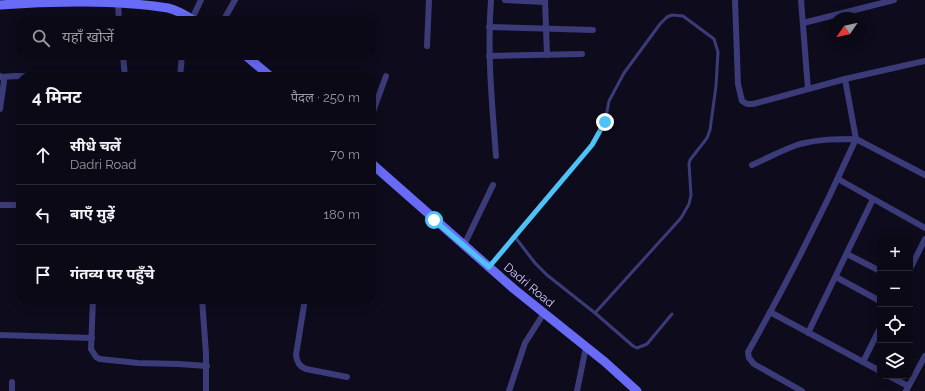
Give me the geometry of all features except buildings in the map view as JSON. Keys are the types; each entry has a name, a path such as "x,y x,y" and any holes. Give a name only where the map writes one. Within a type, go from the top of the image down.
{"main road":[{"path":"0,5 37,2 138,1 170,8 185,16"},
{"path":"251,60 264,72"},
{"name":"Dadri Road","path":"376,167 514,289 586,347 637,391"}],"street":[{"path":"195,16 201,0"},
{"path":"226,16 235,0"},
{"path":"427,46 429,0"},
{"path":"491,0 489,27 489,77 496,156"},
{"path":"505,0 545,1 547,55"},
{"path":"735,0 738,84 742,100 747,104 753,104 845,79 925,61"},
{"path":"801,0 808,90"},
{"path":"803,23 894,0"},
{"path":"118,2 119,16"},
{"path":"489,27 593,30"},
{"path":"489,56 582,54"},
{"path":"122,60 124,72"},
{"path":"180,72 182,60"},
{"path":"0,109 4,81 1,77 16,76"},
{"path":"376,103 386,76"},
{"path":"802,391 754,364 749,358 748,352 838,179 856,140 845,79"},
{"path":"752,165 800,144 834,139 856,140 925,175"},
{"path":"838,179 925,228"},
{"path":"464,245 493,185"},
{"path":"808,332 873,199"},
{"path":"0,205 16,206"},
{"path":"913,263 925,239"},
{"path":"847,254 877,269"},
{"path":"836,277 877,299"},
{"path":"93,304 92,349 96,357 100,359 138,363 207,366"},
{"path":"202,304 207,366 206,391"},
{"path":"304,304 296,355 297,361 301,367 306,370 347,377"},
{"path":"770,312 877,369"},
{"path":"509,391 526,343 544,313"},
{"path":"863,362 877,334"},
{"path":"0,335 92,338"},
{"path":"577,391 586,347"},
{"path":"893,379 907,389 925,356"},
{"path":"12,382 12,391"}],"lane":[{"path":"489,267 592,145 605,122 609,101 624,73 660,24 672,14 683,16 714,39 718,52 716,86 710,130 707,138 692,156 689,164 691,195 689,204 680,218 595,313"},
{"path":"515,237 547,275 595,313 633,346 638,348 647,344 672,314"}],"route":[{"path":"434,220 489,267 592,145 605,122"}]}
